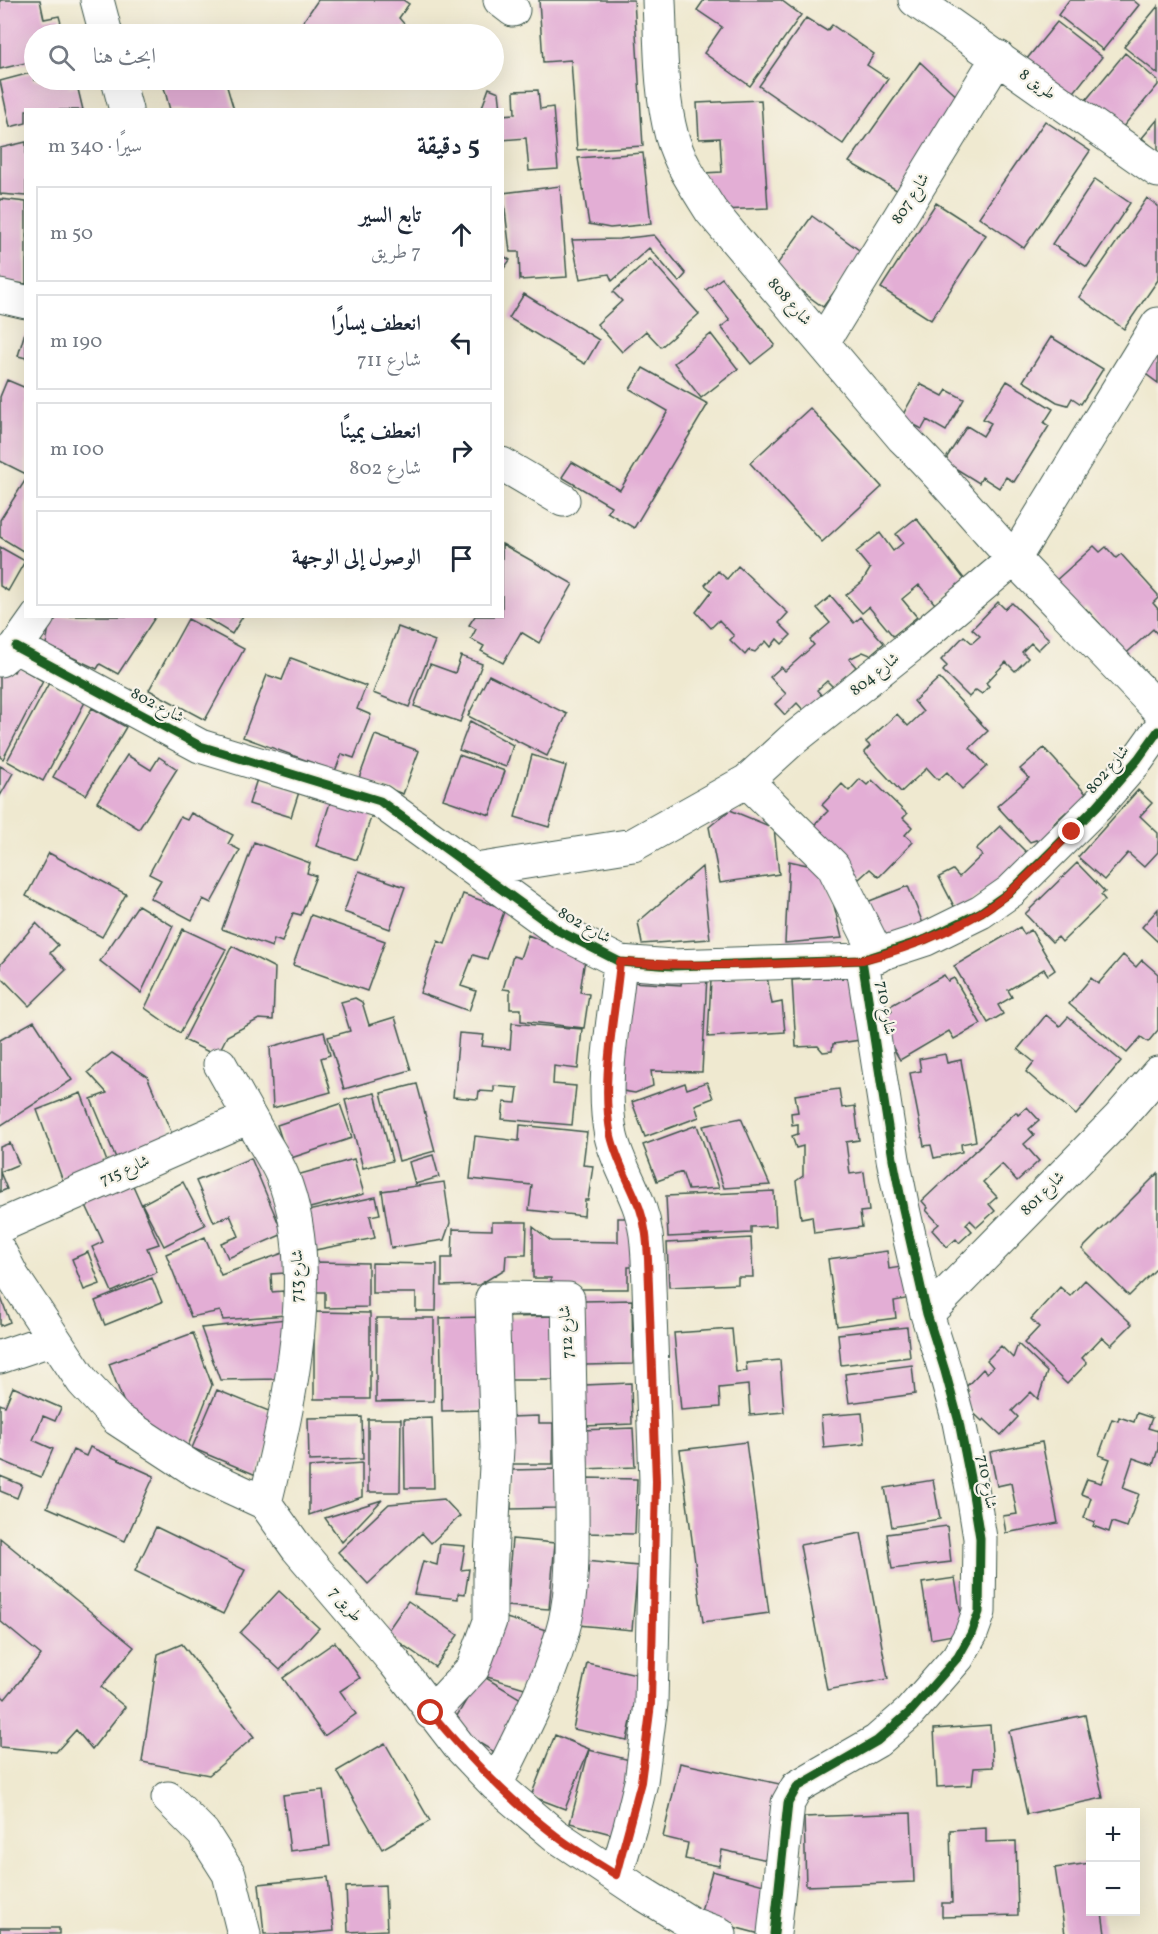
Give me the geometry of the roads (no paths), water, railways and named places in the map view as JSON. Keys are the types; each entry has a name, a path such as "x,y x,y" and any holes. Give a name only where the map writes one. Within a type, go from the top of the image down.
{"street":[{"path":"98,0 104,24"},
{"name":"شارع 808","path":"659,0 664,101 673,139 686,172 711,211 903,438 934,468 1014,559 1065,609 1158,710"},
{"name":"طريق 8","path":"915,0 1158,171"},
{"name":"شارع 807","path":"823,342 998,57"},
{"path":"121,90 125,108"},
{"path":"0,296 24,302"},
{"name":"شارع 804","path":"476,870 633,845 747,781 792,740 914,644 1014,559 1158,324"},
{"path":"504,465 563,500"},
{"path":"8,654 37,618"},
{"name":"شارع 802","path":"8,654 200,746 380,801 559,931 620,962 672,966 870,958 935,935 981,912 1011,891 1097,806 1138,759 1158,731"},
{"name":"شارع 710","path":"747,781 833,866 870,958 893,1159 927,1314 959,1422 980,1538 979,1612 971,1634 958,1657 909,1713 877,1741 797,1787 788,1803 774,1934"},
{"path":"616,1875 641,1782 651,1704 656,1481 645,1227 640,1208 616,1153 609,1112 608,1077 620,962"},
{"name":"شارع 713","path":"220,1064 282,1175 294,1215 299,1248 297,1338 286,1418 265,1503"},
{"name":"شارع 801","path":"927,1314 1119,1118 1158,1073"},
{"name":"شارع 715","path":"0,1226 249,1117"},
{"name":"7 طريق","path":"0,1252 13,1277 83,1382 117,1419 198,1472 265,1503 297,1548 395,1663 431,1713 496,1785 555,1836 692,1923 720,1934"},
{"name":"شارع 712","path":"431,1713 472,1668 490,1621 490,1575 497,1448 492,1298 568,1299 572,1545 570,1592 558,1648 540,1697 496,1785"},
{"path":"0,1357 53,1339"},
{"path":"168,1798 203,1833 229,1874 244,1934"}]}
